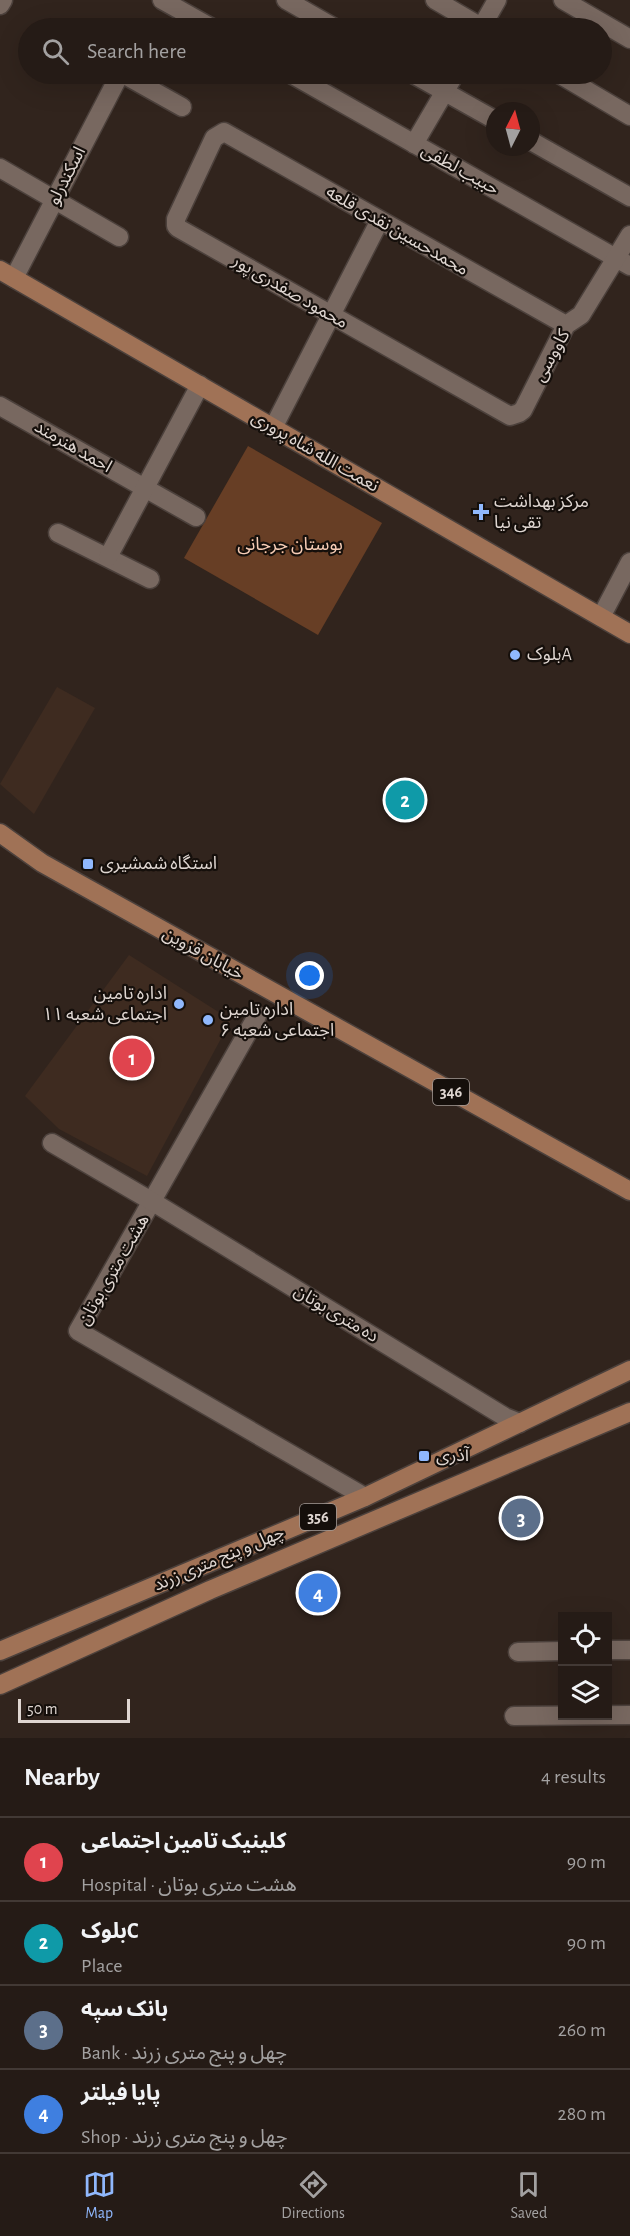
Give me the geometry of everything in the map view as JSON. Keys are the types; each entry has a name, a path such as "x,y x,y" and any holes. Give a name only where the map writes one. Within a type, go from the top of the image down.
{"main road":[{"name":"نعمت الله شاه پروری","path":"7,274 630,634"},
{"name":"خیابان قزوین","path":"0,833 62,874 630,1191"},
{"name":"چهل و پنج متری زرند","path":"0,1651 364,1497 630,1370"},
{"name":"چهل و پنج متری زرند","path":"0,1685 210,1590 630,1412"}],"street":[{"path":"0,6 3,0"},
{"path":"162,0 194,18"},
{"path":"286,0 318,18"},
{"path":"435,0 465,18"},
{"path":"487,18 497,0"},
{"path":"563,0 594,18"},
{"path":"612,29 630,39"},
{"name":"اسکندرلو","path":"7,274 55,200 117,84"},
{"path":"140,84 182,107"},
{"name":"حبیب لطفی","path":"309,84 623,262"},
{"path":"430,84 486,115"},
{"path":"414,144 449,84"},
{"path":"576,84 630,116"},
{"name":"محمود صفدری پور","path":"230,135 224,132 214,138 177,216 176,226 504,414"},
{"name":"محمدحسین نقدی قلعه","path":"230,135 379,222 566,325"},
{"path":"540,146 630,197"},
{"path":"0,168 119,237"},
{"path":"273,428 379,222"},
{"name":"کاووسی","path":"504,414 515,415 523,410 566,325 582,315 623,262 630,235"},
{"path":"108,557 200,385"},
{"name":"احمد هنرمند","path":"0,406 196,517"},
{"path":"58,533 150,579"},
{"path":"601,617 630,562"},
{"name":"هشت متری بوتان","path":"257,1016 78,1331 364,1497"},
{"name":"ده متری بوتان","path":"52,1143 505,1417 520,1423"},
{"path":"612,1650 630,1650"},
{"path":"518,1652 558,1651"},
{"path":"514,1716 630,1715"}],"shaded area":[{"path":"57,687 95,708 34,814 0,784"},
{"path":"129,955 231,1020 147,1176 59,1129 25,1096"}],"green space":[{"name":"بوستان جرجانی","path":"248,446 382,523 318,635 184,558"}],"place":[{"name":"مرکز بهداشت تقی نیا","path":"481,512"},
{"name":"بلوکA","path":"515,655"},
{"name":"بلوکC","path":"405,800"},
{"name":"استگاه شمشیری","path":"88,864"},
{"name":"اداره تامین اجتماعی شعبه ۱۱","path":"179,1004"},
{"name":"اداره تامین اجتماعی شعبه ۶","path":"208,1020"},
{"name":"کلینیک تامین اجتماعی","path":"132,1058"},
{"name":"آذری","path":"424,1456"},
{"name":"بانک سپه","path":"521,1518"},
{"name":"پایا فیلتر","path":"318,1593"}]}
